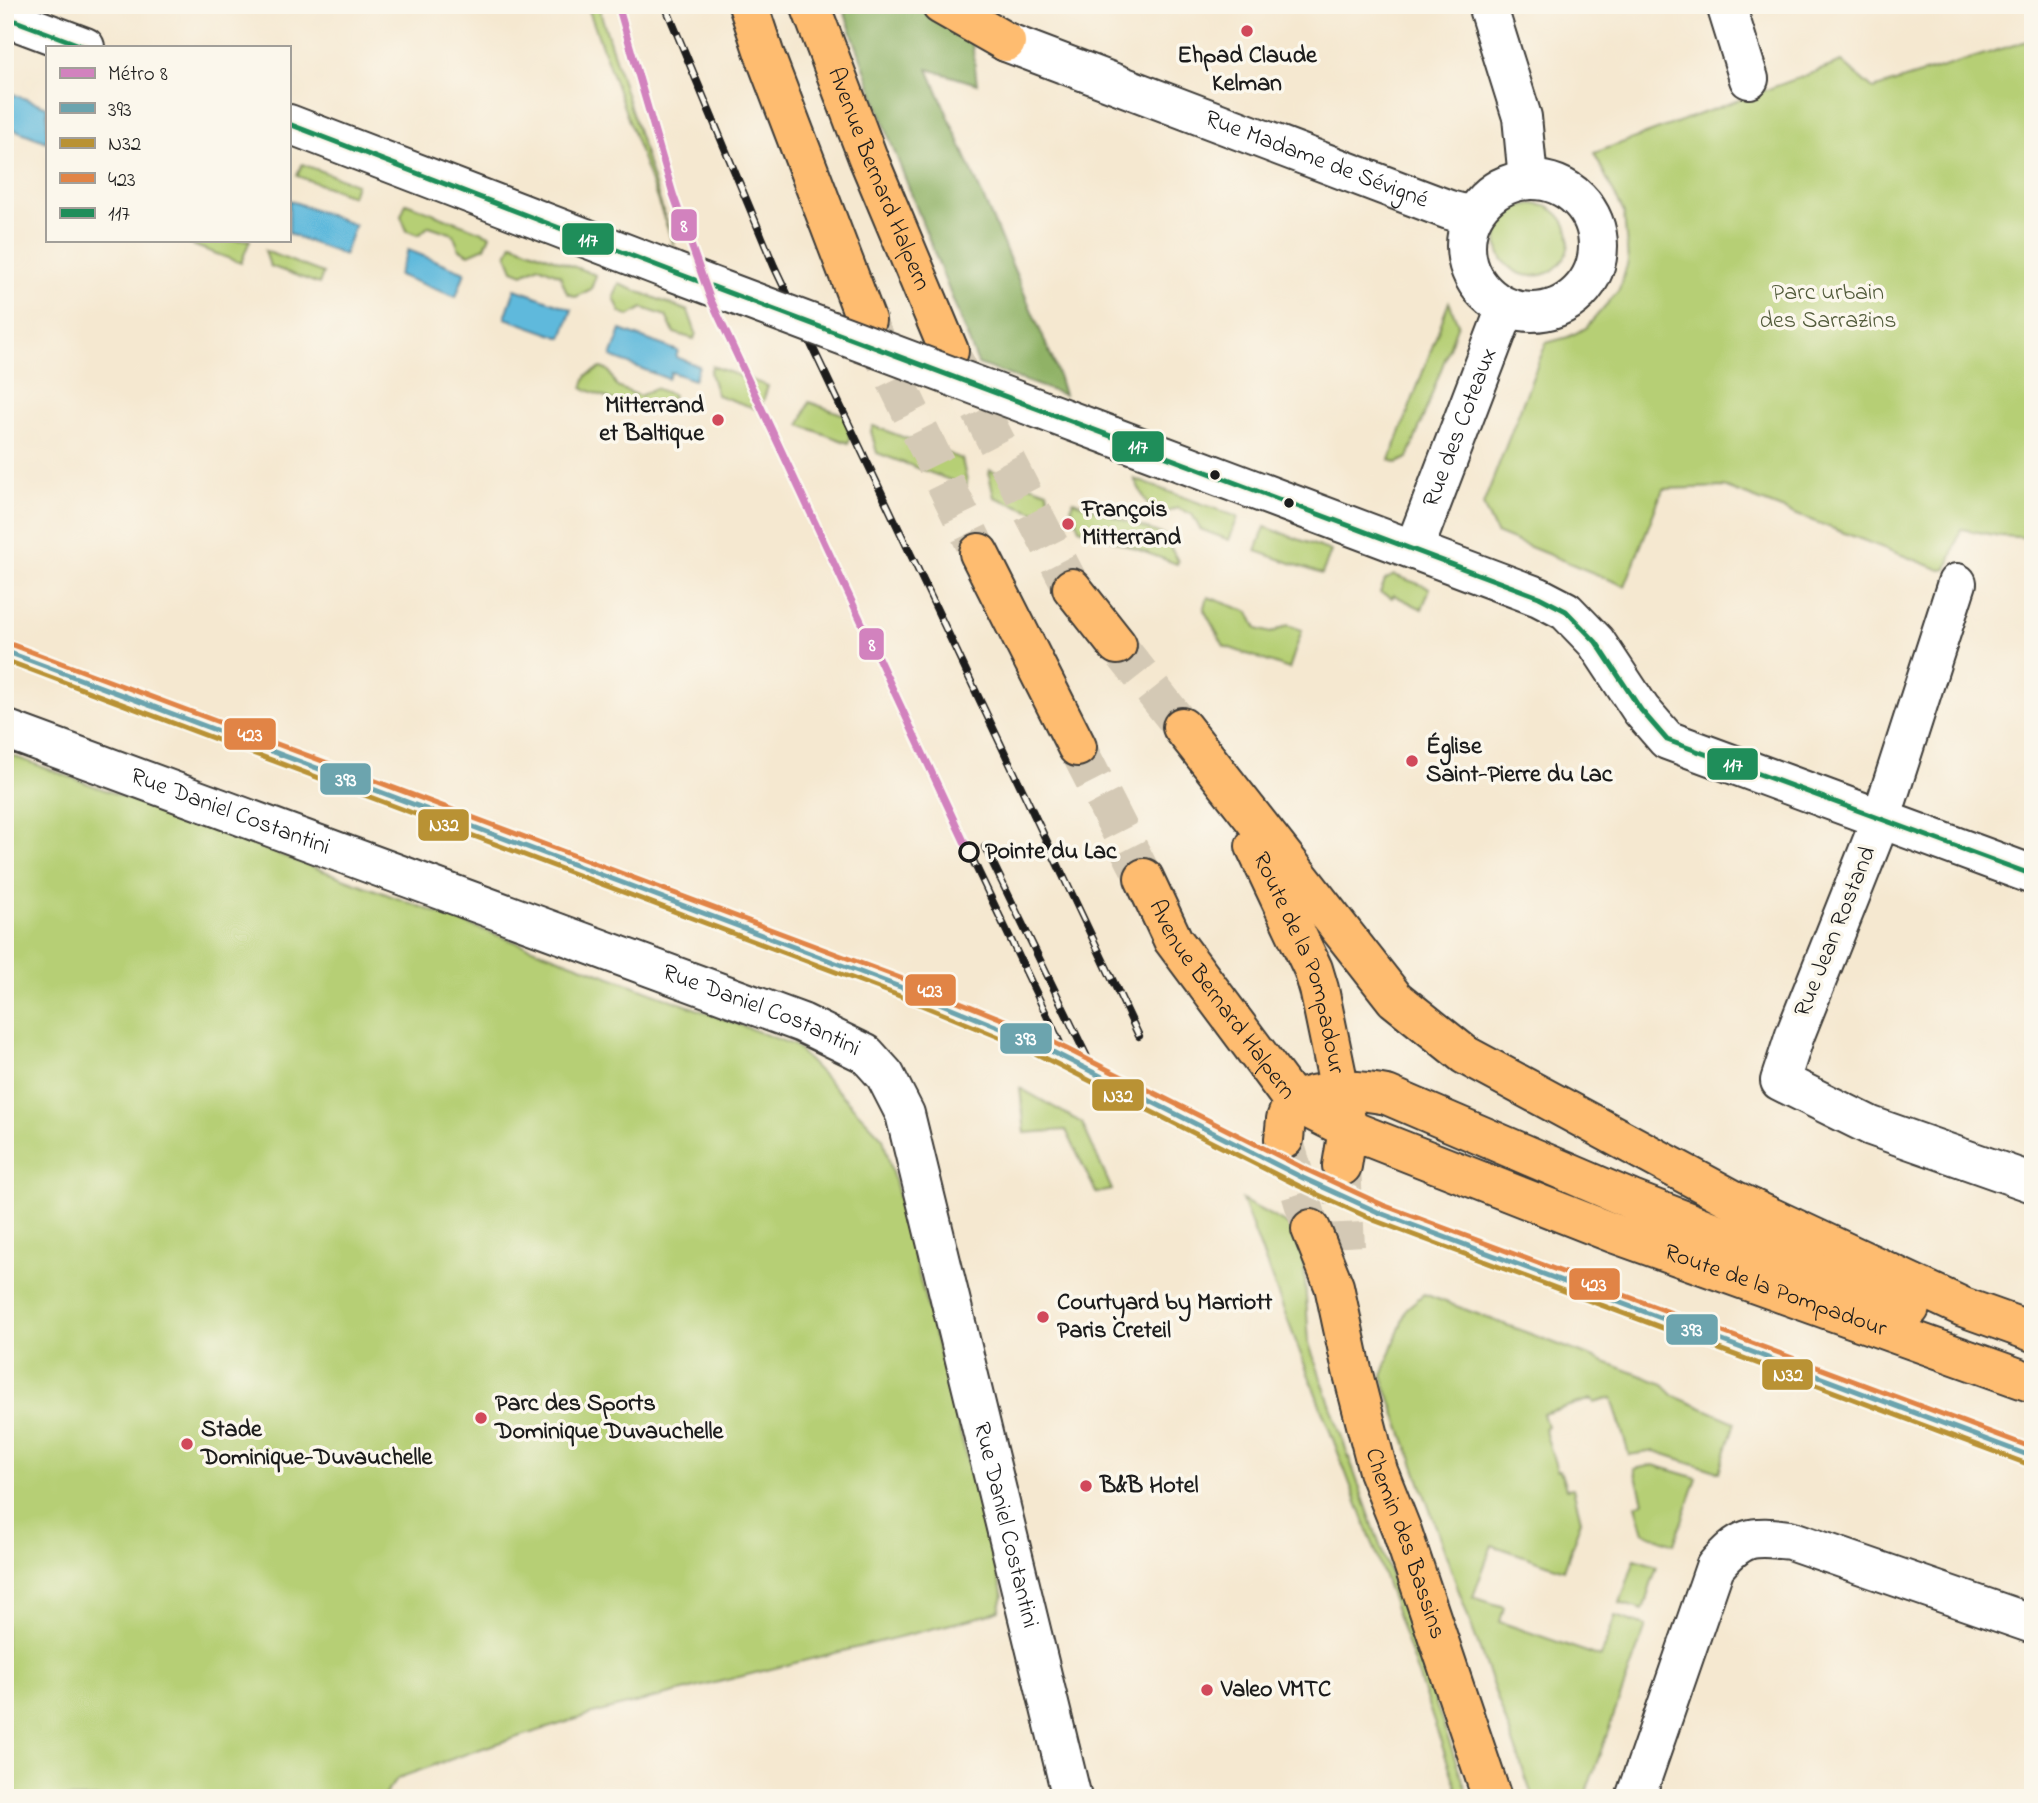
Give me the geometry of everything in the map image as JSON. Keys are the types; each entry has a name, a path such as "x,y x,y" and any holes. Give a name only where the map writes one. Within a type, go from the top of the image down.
{"main road":[{"path":"748,5 866,320"},
{"name":"Avenue Bernard Halpern","path":"810,5 867,158 949,351"},
{"path":"942,5 1006,42"},
{"path":"979,553 1077,747"},
{"path":"1072,588 1117,645"},
{"path":"1182,727 1224,781"},
{"name":"Route de la Pompadour","path":"1224,781 1313,968 1339,1089 1345,1147 1613,1233 2033,1383"},
{"name":"Route de la Pompadour","path":"1224,781 1395,999 1465,1055 1734,1200 1963,1307 2033,1332"},
{"name":"Avenue Bernard Halpern","path":"1144,878 1173,940 1293,1101 1345,1147"},
{"path":"1284,1139 1286,1119 1293,1101 1339,1089 1387,1095 1632,1200 2033,1355"},
{"name":"Chemin des Bassins","path":"1311,1229 1334,1286 1378,1471 1402,1531 1492,1798"},
{"name":"Chemin des Bassins","path":"1334,1286 1346,1247"}],"street":[{"path":"1488,5 1522,117 1528,179"},
{"path":"1726,5 1749,79"},
{"path":"5,17 82,46"},
{"name":"Rue Madame de Sévigné","path":"1006,42 1449,210 1472,216"},
{"path":"290,124 674,272 1539,597 1566,611 1597,642 1640,709 1667,740 2033,875"},
{"path":"1528,179 1549,181 1569,190 1585,205 1596,224 1599,246 1596,267 1585,286 1570,301 1550,310 1528,312 1506,308 1488,296 1474,279 1466,259 1465,237 1472,216 1486,197 1505,184 1528,179"},
{"name":"Rue des Coteaux","path":"1414,549 1506,308"},
{"name":"Rue Jean Rostand","path":"1957,583 1881,819 1795,1035 1780,1081 1871,1126 2033,1183"},
{"name":"Rue Daniel Costantini","path":"5,729 802,1023 866,1054 885,1075 905,1114 1072,1798"},
{"path":"1635,1798 1715,1567 1730,1549 1758,1535 1790,1540 2033,1624"}],"green space":[{"path":"587,5 598,5 675,249"},
{"path":"842,5 925,5 971,33 977,84 928,69 1055,365 1064,395 978,364 890,140"},
{"name":"Parc urbain des Sarrazins","path":"2033,39 2033,538 2000,536 1961,529 1947,569 1941,570 1724,487 1663,489 1625,586 1496,533 1483,505 1546,343 1568,337 1586,328 1619,290 1628,262 1624,213 1594,153 1842,62 1873,89"},
{"path":"302,164 356,184 352,196 297,176"},
{"path":"406,203 490,235 485,247 469,254 459,249 453,234 429,226 419,235 407,231 401,216"},
{"path":"1540,204 1559,214 1567,226 1567,254 1559,266 1547,274 1526,276 1507,266 1499,254 1497,233 1507,214 1519,206"},
{"path":"184,242 249,242 241,263"},
{"path":"512,243 596,275 591,289 576,297 567,293 560,275 539,266 523,274 513,270 507,255"},
{"path":"265,251 323,273 319,284 270,266"},
{"path":"619,284 688,311 696,333 694,339 674,333 666,316 643,308 629,316 620,312 614,297"},
{"path":"1449,302 1458,324 1408,458 1397,463 1390,460"},
{"path":"712,366 768,386 760,410 717,395 710,373"},
{"path":"601,368 609,371 617,387 640,396 655,388 673,395 671,400 646,413 582,388 587,375"},
{"path":"809,402 845,415 850,438 848,443 800,425"},
{"path":"873,426 962,459 966,486 877,453 871,431"},
{"path":"990,470 1047,491 1051,518 994,497"},
{"path":"1134,479 1238,517 1229,540 1200,529 1192,514 1177,508 1160,515 1152,512"},
{"path":"1073,501 1164,535 1178,561 1177,564 1079,528 1071,507"},
{"path":"1265,527 1331,551 1322,574 1256,551"},
{"path":"1394,575 1430,588 1422,609 1394,595 1392,598 1380,593 1385,580"},
{"path":"1208,597 1249,612 1257,629 1271,633 1288,625 1302,630 1289,669 1224,646 1204,610"},
{"name":"Parc des Sports Dominique Duvauchelle","path":"5,753 794,1045 883,1138 1003,1596 999,1610 603,1711 486,1747 398,1778 382,1798 5,1798"},
{"path":"1020,1088 1082,1123 1112,1190 1096,1193 1066,1130 1025,1133"},
{"path":"1242,1200 1302,1232 1309,1344 1469,1798 1460,1798 1374,1547"},
{"path":"1424,1294 1661,1383 1674,1396 1735,1422 1719,1472 1655,1451 1629,1455 1612,1398 1594,1403 1592,1399 1543,1414 1547,1426 1544,1428 1557,1470 1560,1470 1566,1489 1573,1488 1581,1520 1564,1570 1492,1545 1473,1597 1504,1607 1500,1622 1601,1657 1615,1616 1646,1626 1584,1798 1533,1798 1382,1376 1407,1308"},
{"path":"1653,1465 1697,1478 1674,1544 1644,1533 1636,1505 1643,1502 1634,1469"},
{"path":"1635,1559 1657,1566 1643,1610 1620,1603"}],"water":[{"path":"5,91 46,107 46,142 5,126"},
{"path":"290,200 355,225 344,255 290,234"},
{"path":"408,250 465,272 456,297 398,275"},
{"path":"515,289 572,309 562,338 505,318"},
{"path":"621,330 678,351 676,357 699,366 694,380 671,372 668,379 611,357"}],"tunnel":[{"path":"870,328 979,553"},
{"path":"954,360 1072,588"},
{"path":"1117,645 1182,727"},
{"path":"1077,747 1144,878"},
{"path":"1284,1139 1311,1229"},
{"path":"1342,1166 1346,1247"}],"railway":[{"path":"665,5 774,266 1139,1036"},
{"path":"985,847 1089,1061"},
{"path":"969,852 1070,1064"}],"metro line":[{"name":"8","path":"618,5 673,194 710,298 969,852"}],"transit line":[{"name":"117","path":"5,17 82,46"},
{"name":"117","path":"290,124 674,272 1539,597 1566,611 1596,642 1641,710 1667,740 2033,875"},
{"name":"423","path":"8,643 903,979 1029,1030 1307,1170 1383,1205 2033,1448"},
{"name":"393","path":"5,651 900,987 1025,1038 1303,1178 1380,1213 2033,1457"},
{"name":"N32","path":"5,660 897,995 1021,1046 1299,1186 1376,1221 2030,1465"}],"place":[{"name":"Ehpad Claude Kelman","path":"1247,31"},
{"name":"Mitterrand et Baltique","path":"718,420"},
{"name":"François Mitterrand","path":"1068,524"},
{"name":"Église Saint-Pierre du Lac","path":"1412,761"},
{"name":"Pointe du Lac","path":"969,852"},
{"name":"Courtyard by Marriott Paris Creteil","path":"1043,1317"},
{"name":"Parc des Sports Dominique Duvauchelle","path":"481,1418"},
{"name":"Stade Dominique-Duvauchelle","path":"187,1444"},
{"name":"B&B Hotel","path":"1086,1486"},
{"name":"Valeo VMTC","path":"1207,1690"}]}
